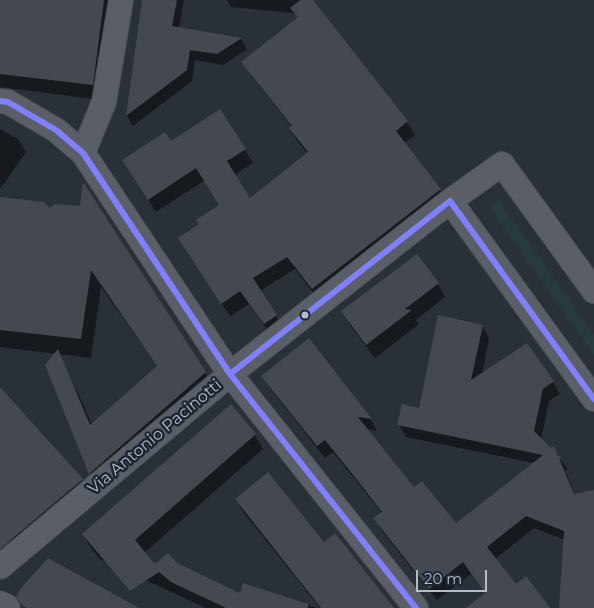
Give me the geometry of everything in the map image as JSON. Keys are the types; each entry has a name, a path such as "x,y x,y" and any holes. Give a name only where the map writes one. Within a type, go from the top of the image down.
{"street":[{"path":"83,154 104,102 121,0"},
{"path":"0,101 8,102 56,130 83,154 230,374 416,608"},
{"name":"Via Antonio Pacinotti","path":"0,568 230,374 450,201 502,164 594,291"},
{"path":"450,201 594,399"},
{"path":"0,604 6,608"}],"green space":[{"path":"499,200 594,335 594,355 489,207"}],"building":[{"path":"0,0 104,0 93,85 0,74"},
{"path":"142,0 177,0 172,26 242,38 217,54 190,50 187,70 126,116"},
{"path":"300,0 313,0 408,121 396,131 441,189 312,289 287,257 253,278 277,315 264,324 240,291 221,304 178,238 199,224 196,220 219,205 196,168 148,200 122,160 165,132 171,141 220,109 246,149 227,161 250,198 308,152 289,128 292,126 241,62 298,17 290,8"},
{"path":"83,182 206,372 89,474 45,365 58,349 90,425 157,366 91,270 81,339 0,330 0,197 45,202 49,208 56,204 80,206"},
{"path":"417,254 439,283 405,309 412,310 366,345 341,311"},
{"path":"438,315 483,325 471,380 527,343 554,381 543,389 534,431 551,448 554,446 557,454 562,459 559,458 574,494 594,490 594,608 559,608 564,531 526,516 487,547 516,584 526,576 550,608 466,608 485,593 463,562 429,589 373,518 382,512 354,476 325,440 317,446 261,376 309,338 372,419 358,417 414,487 422,481 456,523 543,455 397,425 402,404 419,408"},
{"path":"0,387 83,479 0,549"},
{"path":"231,404 256,434 135,540 155,564 168,553 177,563 240,593 243,583 308,604 308,608 226,608 171,582 159,572 130,591 82,534"},
{"path":"268,472 324,542 335,533 394,608 321,608 235,499"},
{"path":"48,558 139,608 27,608 16,597 22,587"}],"transit line":[{"path":"0,101 8,102 56,130 83,153 230,374 416,608"},
{"path":"230,374 450,201 594,399"}]}
